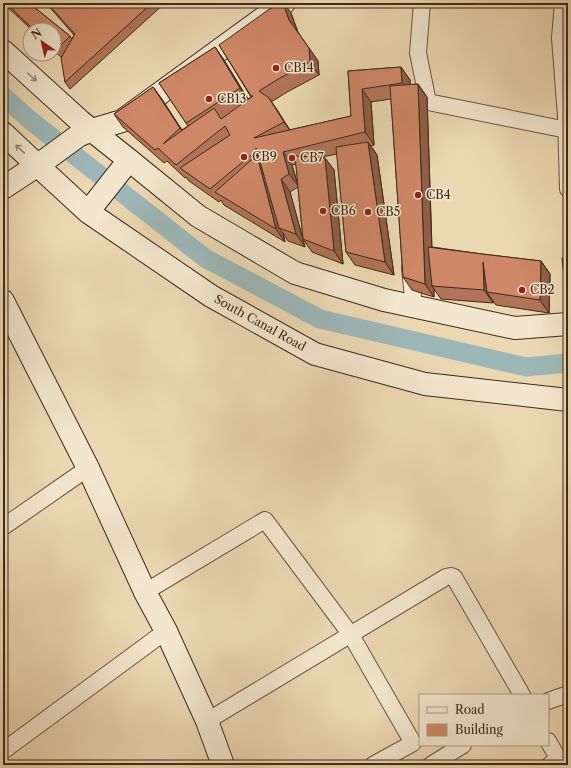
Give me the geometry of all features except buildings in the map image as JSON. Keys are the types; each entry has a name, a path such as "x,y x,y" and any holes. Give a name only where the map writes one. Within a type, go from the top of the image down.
{"main road":[{"path":"3,188 85,133 122,121 284,3"},
{"path":"3,51 85,133 128,162 198,216 295,273 384,300 515,328 568,324"},
{"name":"South Canal Road","path":"3,133 89,210 211,296 315,354 425,384 568,400"},
{"path":"89,210 128,162"},
{"path":"3,301 88,468 146,592 166,631 207,721 223,765"}],"street":[{"path":"422,3 418,53 428,102 567,130"},
{"path":"563,3 568,189"},
{"path":"409,251 414,306"},
{"path":"3,527 88,468"},
{"path":"146,592 265,520 351,635 413,743 373,765"},
{"path":"207,721 446,577 451,576 454,577 521,694"},
{"path":"3,751 166,631"},
{"path":"549,702 568,694"},
{"path":"549,743 558,758 550,765"},
{"path":"430,765 461,746"}],"waterway":[{"path":"3,96 30,120 205,258 320,319 526,367 568,363"}],"place":[{"name":"CB14","path":"276,68"},
{"name":"CB13","path":"209,99"},
{"name":"CB9","path":"244,157"},
{"name":"CB7","path":"292,158"},
{"name":"CB4","path":"418,195"},
{"name":"CB6","path":"323,211"},
{"name":"CB5","path":"368,212"},
{"name":"CB2","path":"522,290"}]}
